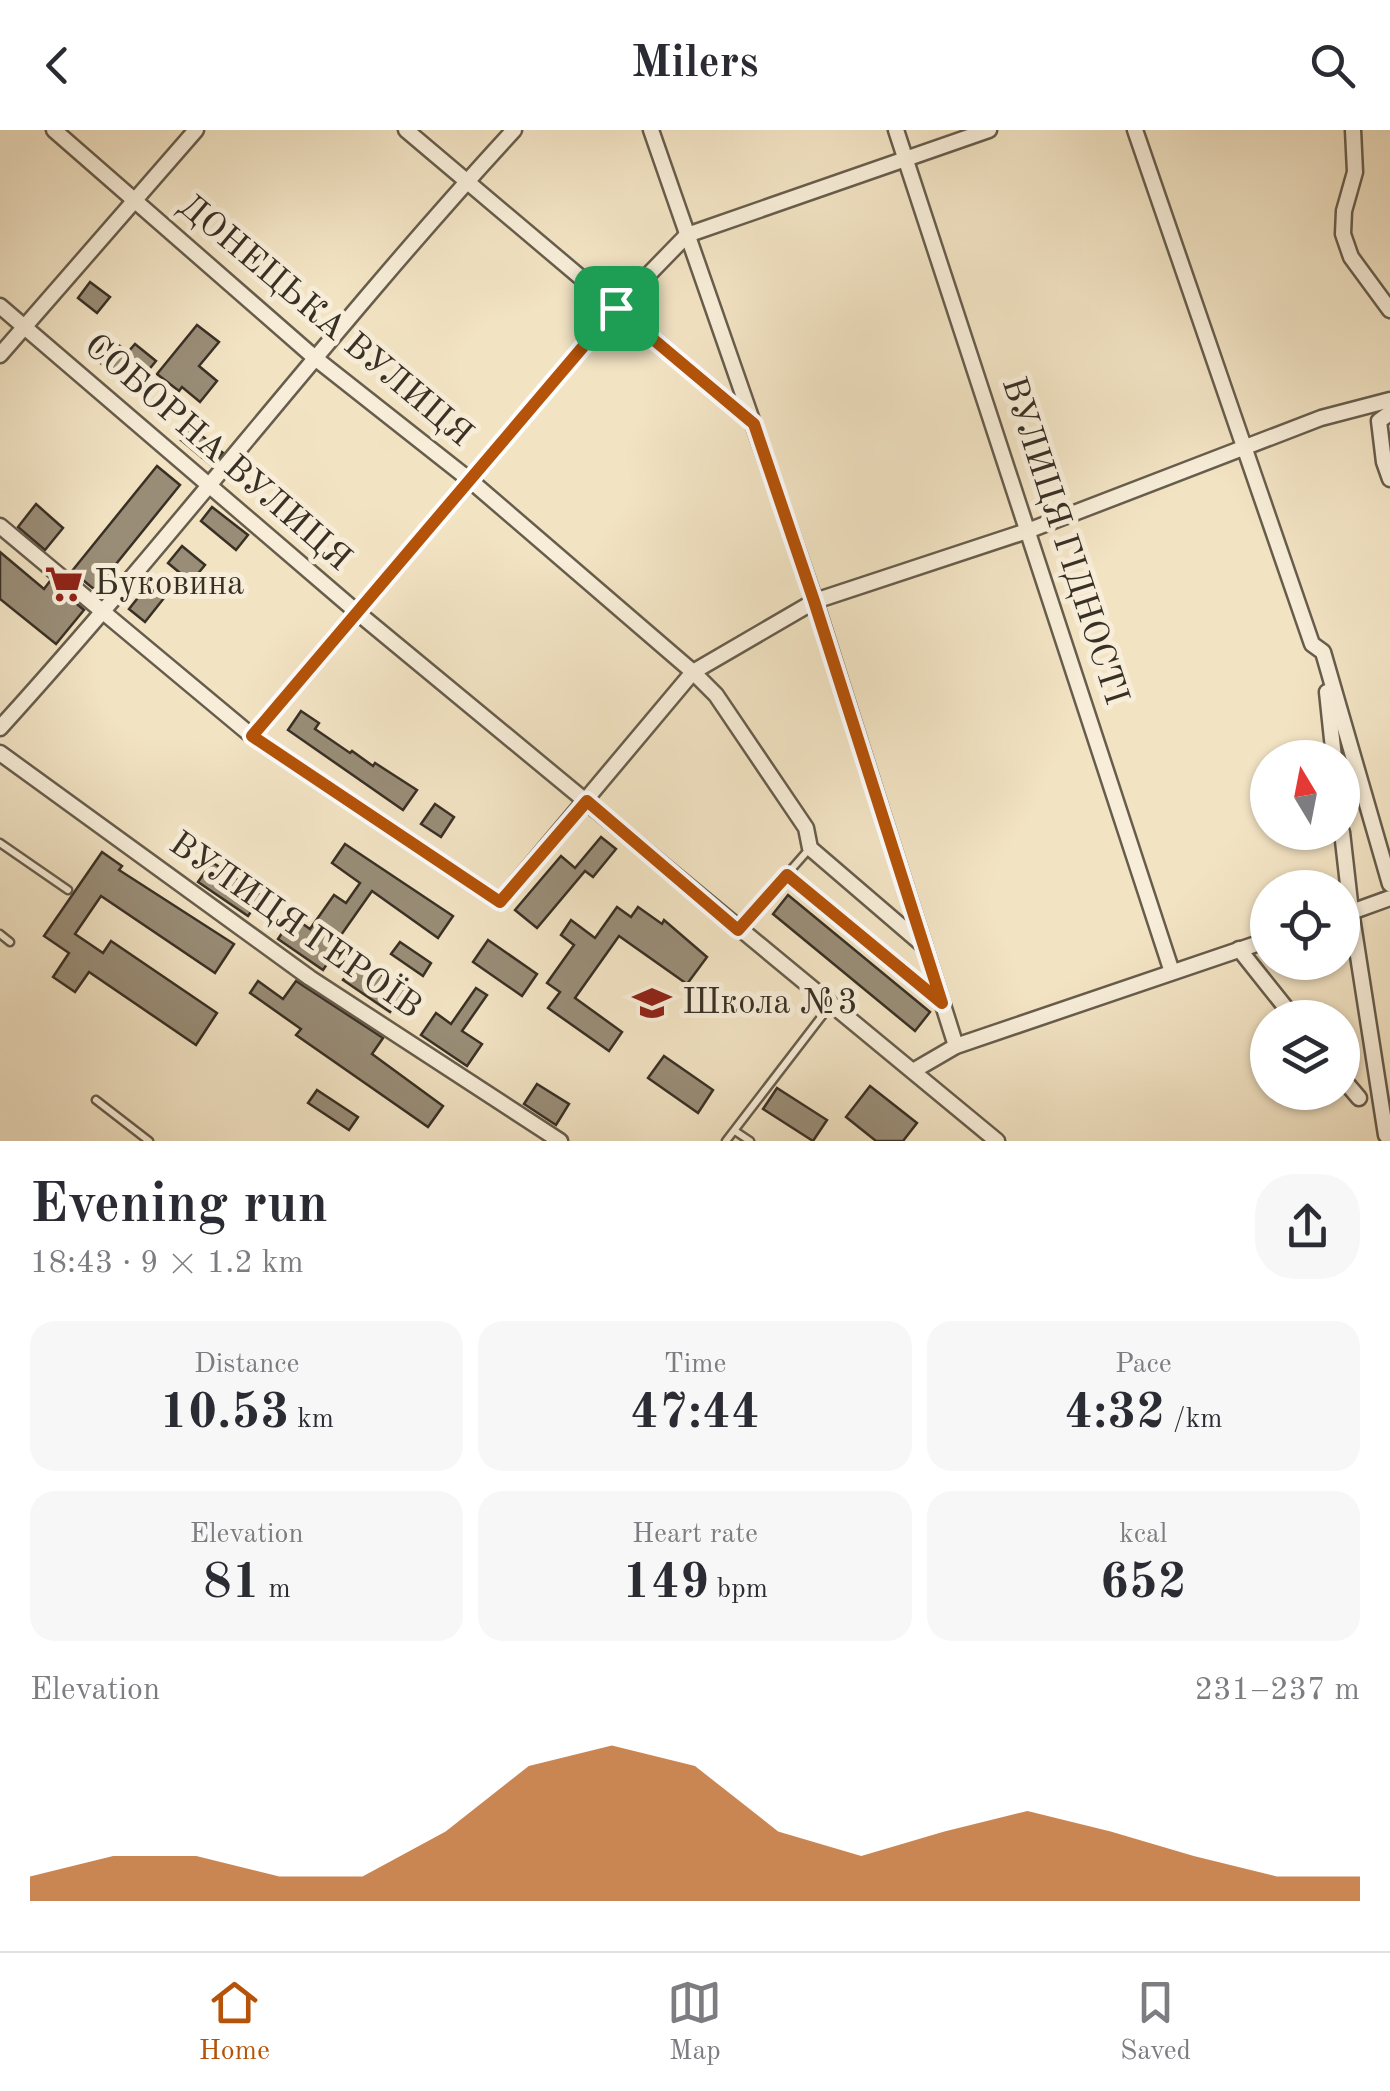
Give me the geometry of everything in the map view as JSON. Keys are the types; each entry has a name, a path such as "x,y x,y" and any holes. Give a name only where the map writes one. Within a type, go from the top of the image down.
{"street":[{"name":"ДОНЕЦЬКА ВУЛИЦЯ","path":"54,130 316,358 471,481 693,672 716,695 806,828 810,848 923,945"},
{"path":"0,355 196,130"},
{"path":"406,130 754,424"},
{"path":"0,728 104,614 207,486 514,130"},
{"path":"651,130 814,601 956,1046"},
{"name":"ВУЛИЦЯ ГІДНОСТІ","path":"896,130 1172,972"},
{"path":"252,736 616,308 687,235 990,130"},
{"path":"1136,130 1312,644 1323,652 1390,884"},
{"path":"1353,130 1355,172 1344,210 1344,234 1358,267 1390,310"},
{"name":"СОБОРНА ВУЛИЦЯ","path":"0,306 358,613 996,1141"},
{"path":"0,526 252,736 500,902 693,672 814,601 1030,530 1321,418 1390,400"},
{"path":"1390,413 1379,421 1390,479"},
{"path":"1323,652 1332,740"},
{"name":"ВУЛИЦЯ ГЕРОЇВ","path":"0,752 310,978 560,1141"},
{"path":"1360,908 1390,898"},
{"path":"913,1071 956,1046 1250,946"},
{"path":"1239,949 1280,1000"},
{"path":"1359,980 1390,1140"}],"lane":[{"path":"0,843 68,890"},
{"path":"738,930 810,848"},
{"path":"787,875 942,1003"},
{"path":"0,934 10,942"},
{"path":"726,1141 832,1003"},
{"path":"96,1100 150,1141"},
{"path":"734,1130 750,1141"}],"building":[{"path":"90,282 110,297 97,313 78,298"},
{"path":"197,325 219,342 199,366 217,381 200,402 157,374"},
{"path":"109,338 128,352 135,344 156,361 133,389 93,357"},
{"path":"191,427 223,453 212,466 181,440"},
{"path":"157,466 180,485 95,590 72,571"},
{"path":"36,504 63,528 45,550 18,527"},
{"path":"212,507 248,535 236,550 201,521"},
{"path":"182,546 205,565 191,582 168,563"},
{"path":"0,552 44,589 50,581 84,610 56,644 0,599"},
{"path":"152,580 168,593 145,622 129,609"},
{"path":"301,711 319,723 315,729 350,753 373,766 375,763 417,790 403,810 288,730"},
{"path":"435,804 454,817 441,837 421,824"},
{"path":"601,837 616,849 593,877 585,871 537,928 515,910 561,856 575,868"},
{"path":"345,844 453,916 438,938 372,891 334,945 338,948 323,970 278,939 293,917 310,929 334,895 346,903 360,883 332,863"},
{"path":"102,852 122,866 119,870 234,944 215,973 101,896 75,934 103,953 111,941 217,1013 196,1045 89,972 75,992 53,977 69,953 44,936"},
{"path":"212,862 262,896 248,916 198,882"},
{"path":"788,895 930,1012 915,1031 773,914"},
{"path":"617,907 631,917 638,907 662,924 664,920 707,957 687,984 619,936 575,998 622,1032 609,1051 548,1008 560,992 547,983 574,945 561,935 571,920 595,938"},
{"path":"488,940 537,974 522,996 473,962"},
{"path":"400,942 431,963 423,976 391,954"},
{"path":"358,959 405,991 390,1012 343,980"},
{"path":"258,981 283,999 296,981 383,1038 372,1054 443,1106 428,1127 296,1035 301,1029 250,993"},
{"path":"476,988 487,995 462,1031 482,1044 467,1066 421,1035 436,1013 451,1024"},
{"path":"664,1056 713,1090 698,1113 648,1078"},
{"path":"537,1084 569,1104 556,1125 524,1104"},
{"path":"870,1086 917,1123 903,1141 876,1141 846,1117"},
{"path":"777,1088 827,1120 813,1141 763,1109"},
{"path":"317,1090 358,1117 349,1130 308,1103"}],"place":[{"name":"Буковина","path":"64,584"},
{"name":"Школа №3","path":"652,1003"}],"route":[{"path":"616,308 754,424 942,1003 787,875 738,930 587,801 500,902 252,736 616,308"}]}
